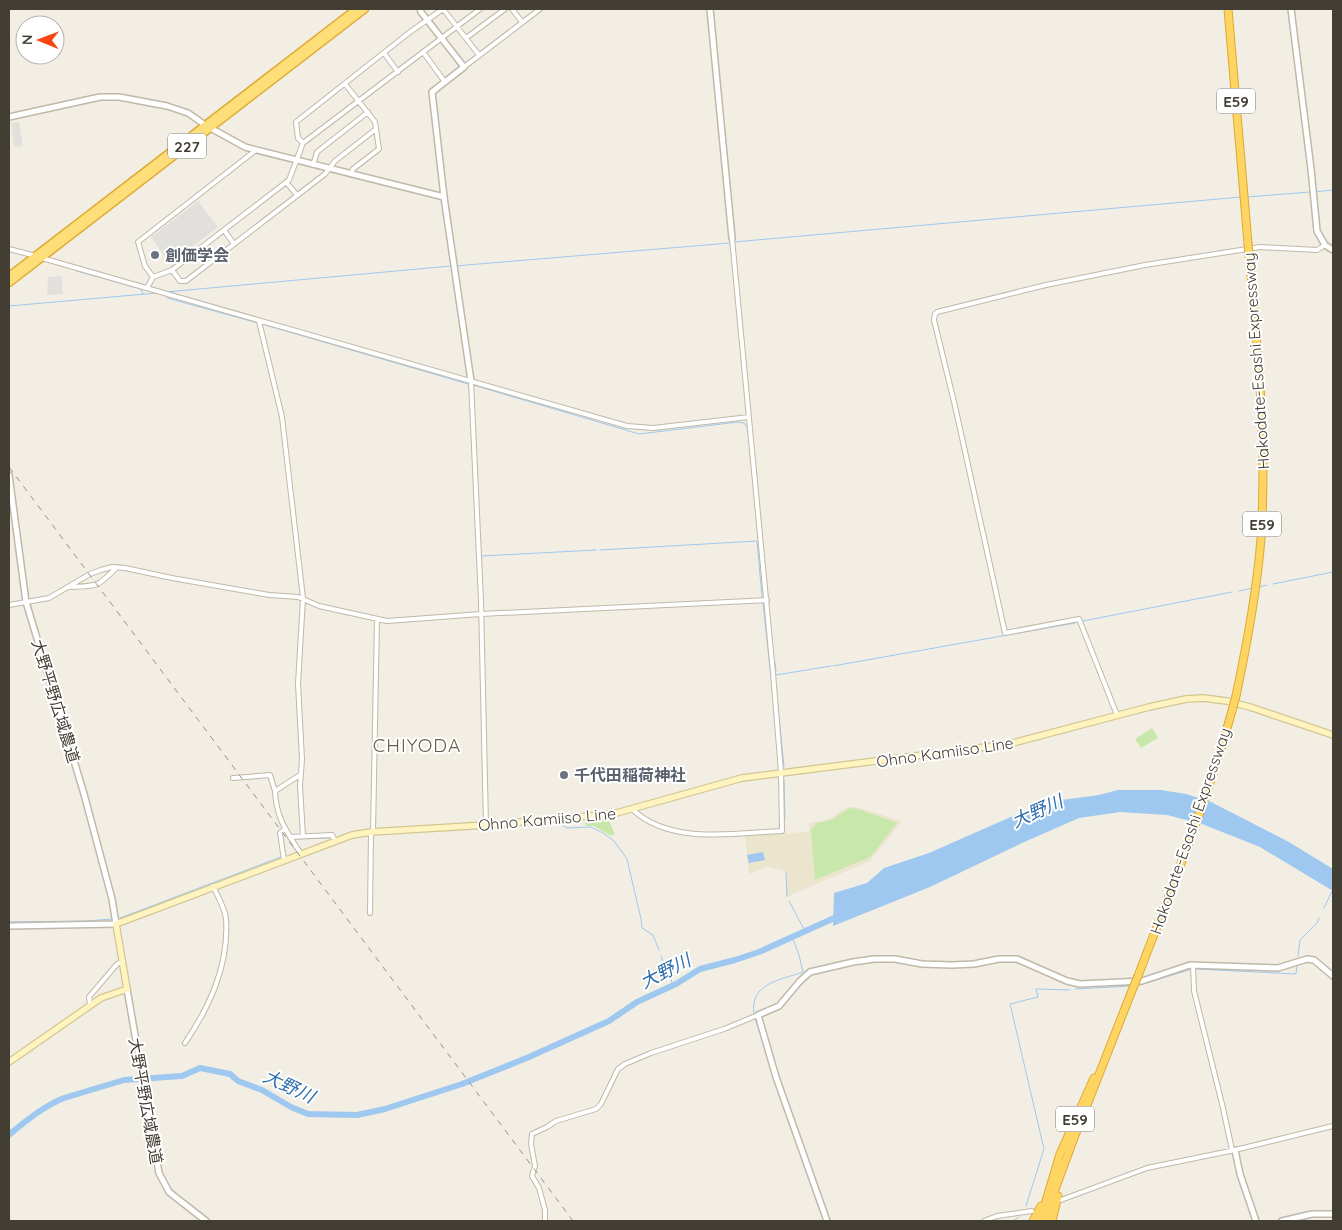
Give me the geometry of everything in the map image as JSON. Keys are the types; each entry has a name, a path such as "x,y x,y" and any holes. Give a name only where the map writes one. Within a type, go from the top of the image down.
{"highway":[{"name":"227","path":"9,283 39,257 356,9"},
{"name":"227","path":"208,126 366,9"},
{"name":"Hakodate-Esashi Expressway","path":"1046,1221 1054,1192 1074,1138 1185,856 1215,770 1236,696 1255,589 1261,540 1263,464 1258,348 1228,10"},
{"name":"227","path":"9,276 39,257"},
{"name":"Hakodate-Esashi Expressway","path":"1040,1221 1060,1154 1120,1021"},
{"path":"1052,1221 1074,1138"},
{"path":"1033,1221 1049,1190"}],"main road":[{"name":"Ohno Kamiiso Line","path":"116,924 352,835 598,816 633,810 742,778 990,747 1039,737 1179,700 1214,699 1250,706 1333,735"},
{"path":"9,1062 101,998 127,989 116,924"}],"street":[{"path":"420,9 464,67"},
{"path":"303,143 298,138 296,122 443,9 479,55"},
{"path":"147,288 153,276 172,270 289,180 303,143 480,9"},
{"path":"466,38 505,9"},
{"path":"512,9 522,22"},
{"path":"486,825 481,614 471,381 444,198 432,92 540,9"},
{"path":"633,810 662,827 676,831 715,834 782,831 781,772 767,600 710,9"},
{"path":"1291,9 1317,231 1325,245 1333,250"},
{"path":"423,52 445,82"},
{"path":"384,53 398,72"},
{"path":"345,84 375,122 379,149 353,169 351,174"},
{"path":"9,117 92,99 119,97 174,107 188,113 238,144 444,198"},
{"path":"313,165 316,152 368,112"},
{"path":"172,270 180,281 186,281 330,169 335,161 376,129"},
{"path":"153,276 145,266 138,242 256,150"},
{"path":"286,182 297,195"},
{"path":"224,230 234,244"},
{"path":"1117,715 1079,620 1005,633 955,406 937,337 934,314 1046,285 1145,265 1260,247 1317,250 1325,245"},
{"path":"9,249 147,288 260,323 637,428 653,428 749,417"},
{"path":"260,323 282,417 303,598 298,684 302,759 300,776 303,836"},
{"name":"大野平野広域農道","path":"9,475 26,602 89,813 112,899 116,924"},
{"path":"9,605 49,598 101,570 117,567 196,583 269,595 303,598 319,606 392,621 481,614 767,600"},
{"path":"67,588 92,586 101,583 117,567"},
{"path":"370,913 377,619"},
{"path":"234,778 270,775 278,811 285,829 301,854"},
{"path":"275,791 300,776"},
{"path":"284,860 280,833 285,829"},
{"path":"290,837 332,835 335,841"},
{"path":"185,1043 201,1021 220,978 223,963 226,919 213,886"},
{"path":"9,926 116,924"},
{"path":"545,1221 545,1210 539,1188 532,1176 535,1166 531,1144 532,1134 556,1121 596,1109 601,1104 618,1068 624,1064 724,1029 779,1006 810,972 863,960 895,959 922,964 952,965 974,964 998,958 1017,959 1067,981 1080,984 1142,981 1180,967 1278,968 1307,959 1314,960 1333,976"},
{"path":"90,1005 89,997 118,964 122,962"},
{"path":"1192,967 1200,1016 1233,1150 1256,1221"},
{"name":"大野平野広域農道","path":"127,989 155,1160 165,1188 176,1199 206,1221"},
{"path":"758,1015 776,1077 827,1221"},
{"path":"1061,1200 1147,1168 1333,1126"},
{"path":"984,1221 997,1216 1032,1211"},
{"path":"1282,1221 1312,1214 1333,1214"}],"shaded area":[{"path":"19,122 23,146 14,147 11,123"},
{"path":"198,201 218,227 170,264 151,237"},
{"path":"62,276 63,294 47,295 48,277"},
{"path":"848,807 857,807 901,821 870,861 786,897 786,871 767,867 749,874 745,835 809,832 809,823 827,820"}],"green space":[{"path":"1152,728 1158,738 1141,748 1135,739"},
{"path":"850,808 897,823 870,857 815,880 811,830 817,823 831,820"},
{"path":"608,819 615,834 611,836 594,826 586,826 585,822"}],"water":[{"path":"1118,790 1161,790 1186,794 1211,802 1289,842 1333,869 1333,891 1260,847 1202,824 1167,815 1120,812 1079,818 930,887 833,926 834,893 867,883 884,868 929,853 1024,811 1062,800 1099,795"},
{"path":"763,852 765,860 749,863 747,855"}],"waterway":[{"path":"1314,192 1333,190"},
{"path":"1247,197 1310,192"},
{"path":"734,242 1241,197"},
{"path":"455,266 730,243"},
{"path":"166,292 451,266"},
{"path":"77,271 141,289 143,294"},
{"path":"9,306 157,293"},
{"path":"167,298 258,323"},
{"path":"262,324 468,384"},
{"path":"473,385 639,434 738,422 744,423 748,429 764,597"},
{"path":"600,550 757,541 762,597"},
{"path":"482,556 596,550"},
{"path":"1273,584 1333,572"},
{"path":"1259,587 1267,585"},
{"path":"1239,591 1253,588"},
{"path":"1083,621 1232,592"},
{"path":"763,603 772,686"},
{"path":"764,603 770,660"},
{"path":"833,666 1075,623"},
{"path":"775,663 776,671"},
{"path":"776,674 831,666"},
{"path":"776,688 784,767"},
{"path":"784,780 785,819"},
{"path":"562,825 567,828 591,827 614,841 627,859 642,928 653,935 659,950"},
{"path":"296,839 329,838"},
{"path":"120,918 281,857"},
{"path":"786,873 787,896"},
{"path":"1324,908 1332,891"},
{"path":"789,901 805,931"},
{"name":"大野川","path":"9,1135 28,1119 64,1098 124,1080 182,1076 200,1068 230,1074 238,1081 262,1090 291,1107 308,1114 357,1115 385,1109 462,1084 529,1057 609,1021 637,1002 676,984 700,969 759,952 841,915"},
{"path":"1298,956 1300,940 1317,923 1319,918"},
{"path":"9,922 112,919"},
{"path":"754,1014 756,995 762,989 768,984 803,972 792,937"},
{"path":"661,956 673,985"},
{"path":"1196,969 1296,974 1297,965"},
{"path":"1136,986 1192,969"},
{"path":"1075,989 1130,986"},
{"path":"1026,1206 1044,1149 1010,1004 1038,997 1036,989 1070,990"},
{"path":"755,1019 761,1034"},
{"path":"762,1040 764,1047"},
{"path":"766,1053 768,1057"},
{"path":"788,1120 792,1131"},
{"path":"795,1139 800,1152"},
{"path":"802,1160 807,1173"},
{"path":"810,1180 816,1198"},
{"path":"818,1204 824,1221"},
{"path":"1013,1221 1019,1217"}],"railway":[{"path":"9,467 573,1221"}],"place":[{"name":"創価学会","path":"155,255"},
{"name":"千代田稲荷神社","path":"564,775"}],"district":[{"name":"CHIYODA","path":"417,745"}]}
